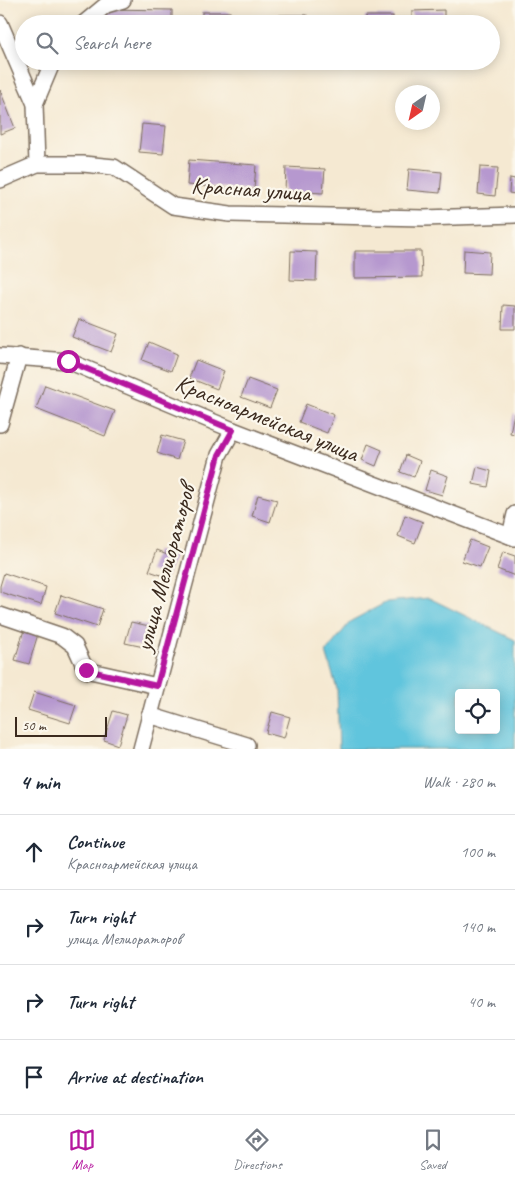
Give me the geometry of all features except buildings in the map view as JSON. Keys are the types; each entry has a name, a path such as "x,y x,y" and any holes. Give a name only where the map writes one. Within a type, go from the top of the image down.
{"street":[{"path":"94,15 106,5 123,0"},
{"path":"0,23 15,58"},
{"path":"20,70 35,104 36,164"},
{"path":"35,104 49,70"},
{"name":"Красная улица","path":"0,180 36,164 83,164 114,167 173,206 230,214 424,218 515,216"},
{"name":"Красноармейская улица","path":"0,356 68,361 233,430 512,537"},
{"path":"0,424 19,356"},
{"name":"улица Мелиораторов","path":"141,749 219,455 233,430"},
{"path":"512,537 515,514"},
{"path":"0,615 62,636 75,646 86,670 157,686"},
{"path":"149,715 247,745"}],"water":[{"path":"429,598 515,640 515,749 339,749 337,689 326,652 351,621 387,602"}],"route":[{"path":"68,361 233,430 219,455 157,686 86,670"}]}
